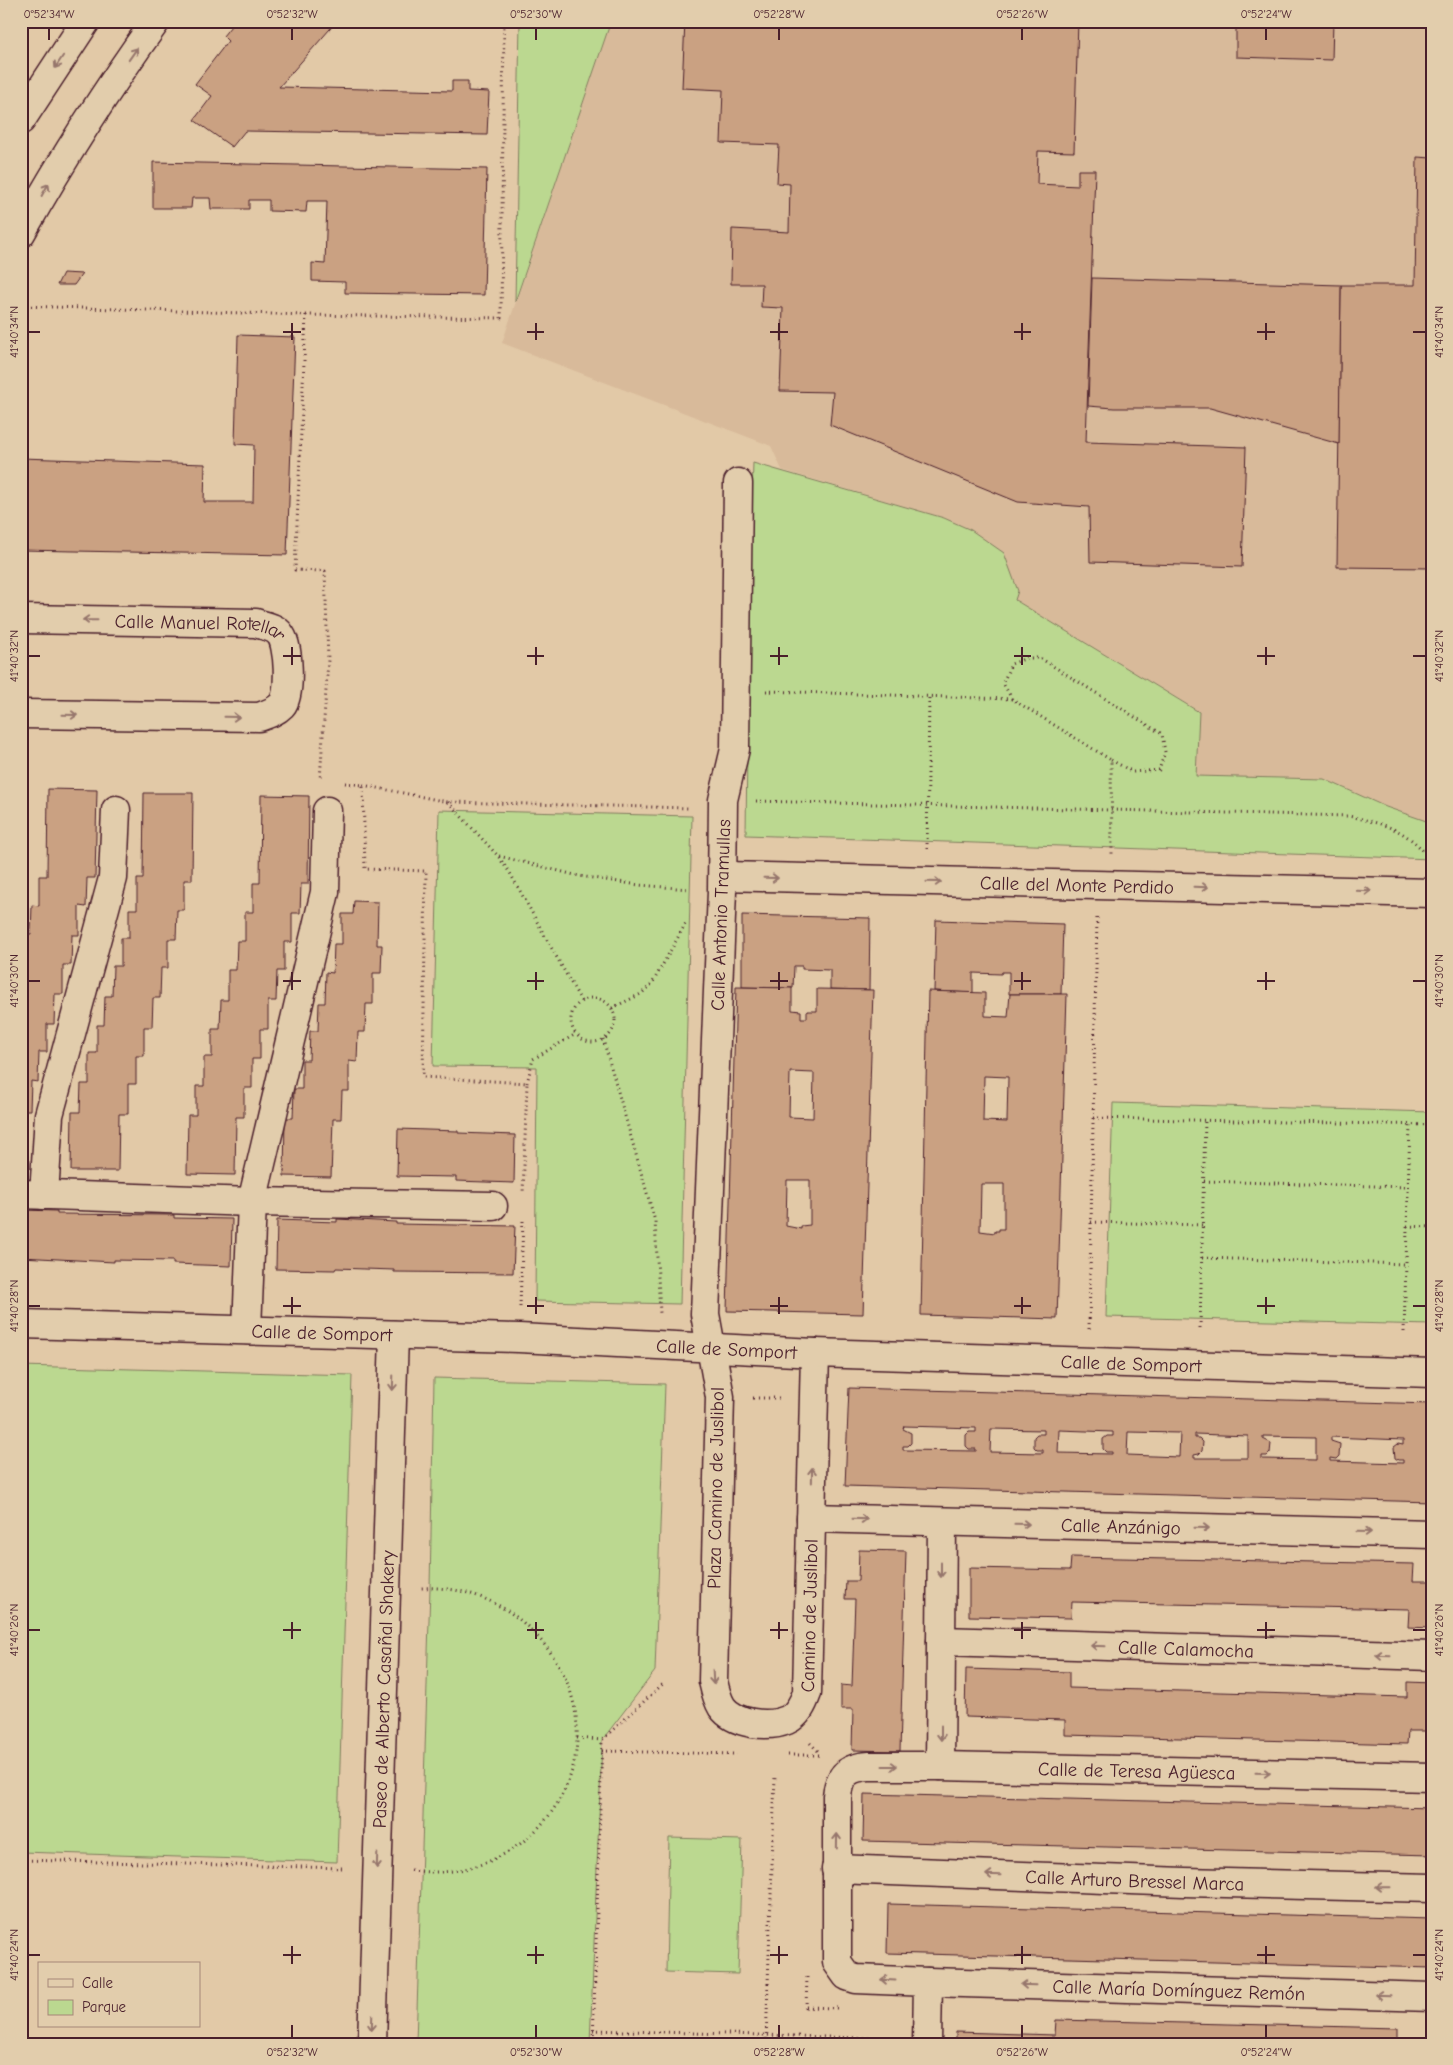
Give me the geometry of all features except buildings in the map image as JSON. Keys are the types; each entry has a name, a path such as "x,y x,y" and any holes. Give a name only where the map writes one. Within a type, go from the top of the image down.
{"street":[{"path":"21,120 86,21"},
{"path":"21,233 93,113 156,21"},
{"name":"Calle Antonio Tramullas","path":"711,1348 705,1314 722,884 723,804 734,749 738,483"},
{"name":"Calle Manuel Rotellar","path":"21,619 256,623 280,633 286,644 287,693 283,703 273,713 259,717 21,714"},
{"path":"116,810 113,878 49,1115 32,1195 252,1202 493,1206"},
{"path":"247,1330 252,1202 325,892 327,811"},
{"name":"Calle del Monte Perdido","path":"722,884 927,882 1105,884 1428,893"},
{"name":"Calle de Somport","path":"21,1324 519,1338 815,1353 1432,1373"},
{"name":"Paseo de Alberto Casañal Shakery","path":"372,2044 394,1334"},
{"name":"Plaza Camino de Juslibol","path":"711,1348 720,1397 714,1628"},
{"name":"Camino de Juslibol","path":"714,1628 713,1681 723,1708 734,1717 750,1723 771,1723 788,1720 800,1709 807,1693 815,1353"},
{"name":"Calle Anzánigo","path":"811,1518 1432,1534"},
{"path":"940,1766 942,1522"},
{"name":"Calle Calamocha","path":"941,1641 1432,1656"},
{"name":"Calle de Teresa Agüesca","path":"836,1869 838,1786 844,1775 857,1766 1432,1776"},
{"path":"836,1869 836,1955 841,1970 847,1976 856,1979 928,1982 914,2042"},
{"name":"Calle Arturo Bressel Marca","path":"836,1869 1184,1882 1432,1888"},
{"name":"Calle María Domínguez Remón","path":"928,1982 1432,1997"}],"path":[{"path":"22,21 23,53"},
{"path":"21,306 306,315 501,318 504,21"},
{"path":"306,315 296,570 325,571 328,660 320,780 328,781"},
{"path":"1027,658 1040,658 1162,734 1165,752 1159,770 1133,772 1012,699 1003,684 1011,664 1027,658"},
{"path":"736,690 1012,699"},
{"path":"927,882 929,697"},
{"path":"1088,1363 1092,1118 1111,810 1111,760"},
{"path":"337,782 363,785 448,802 928,805 1349,816 1392,827 1413,840 1430,859 1428,893"},
{"path":"363,785 365,869 426,871 422,1077 527,1084"},
{"path":"448,802 498,856 510,873 581,1001"},
{"path":"498,856 579,876 639,885 722,884"},
{"path":"612,1008 641,994 652,984 668,959 690,916"},
{"path":"594,998 601,1000 612,1008 614,1015 613,1029 603,1039 589,1041 576,1034 571,1020 576,1007 581,1001 594,998"},
{"path":"523,1202 527,1084 533,1059 576,1034"},
{"path":"603,1039 655,1221 660,1313"},
{"path":"1092,1118 1432,1125"},
{"path":"1200,1328 1205,1120"},
{"path":"1404,1332 1410,1125"},
{"path":"1204,1181 1408,1187"},
{"path":"520,1309 523,1212"},
{"path":"1091,1222 1203,1225"},
{"path":"1407,1226 1432,1228"},
{"path":"1202,1258 1406,1264"},
{"path":"751,1398 787,1398"},
{"path":"411,1870 421,1872 462,1871 501,1856 524,1842 541,1826 564,1790 572,1769 577,1738 576,1715 572,1696 554,1656 539,1637 505,1608 484,1598 458,1590 420,1588"},
{"path":"577,1738 602,1740 664,1684"},
{"path":"786,1755 822,1755 804,1737"},
{"path":"593,2044 602,1740"},
{"path":"602,1751 738,1754"},
{"path":"766,2044 775,1776"},
{"path":"21,1860 344,1868"},
{"path":"593,2030 767,2034 914,2042"}],"shaded area":[{"path":"611,21 1432,21 1432,823 1386,807 1324,779 1196,776 1198,711 1015,600 971,530 944,518 782,470 771,446 502,343"}],"green space":[{"path":"520,21 611,21 515,302"},
{"path":"753,463 944,518 971,530 1004,553 1018,591 1015,600 1199,712 1196,776 1324,779 1386,807 1432,823 1432,859 746,835"},
{"path":"439,810 692,816 680,1304 535,1301 537,1067 433,1066"},
{"path":"1113,1103 1432,1112 1432,1325 1106,1317"},
{"path":"21,1366 352,1375 337,1862 21,1852"},
{"path":"434,1378 665,1384 655,1671 602,1740 590,2044 416,2044 430,1588"},
{"path":"669,1838 742,1840 738,1974 666,1972"},
{"path":"655,2041 742,2044 655,2044"}]}
